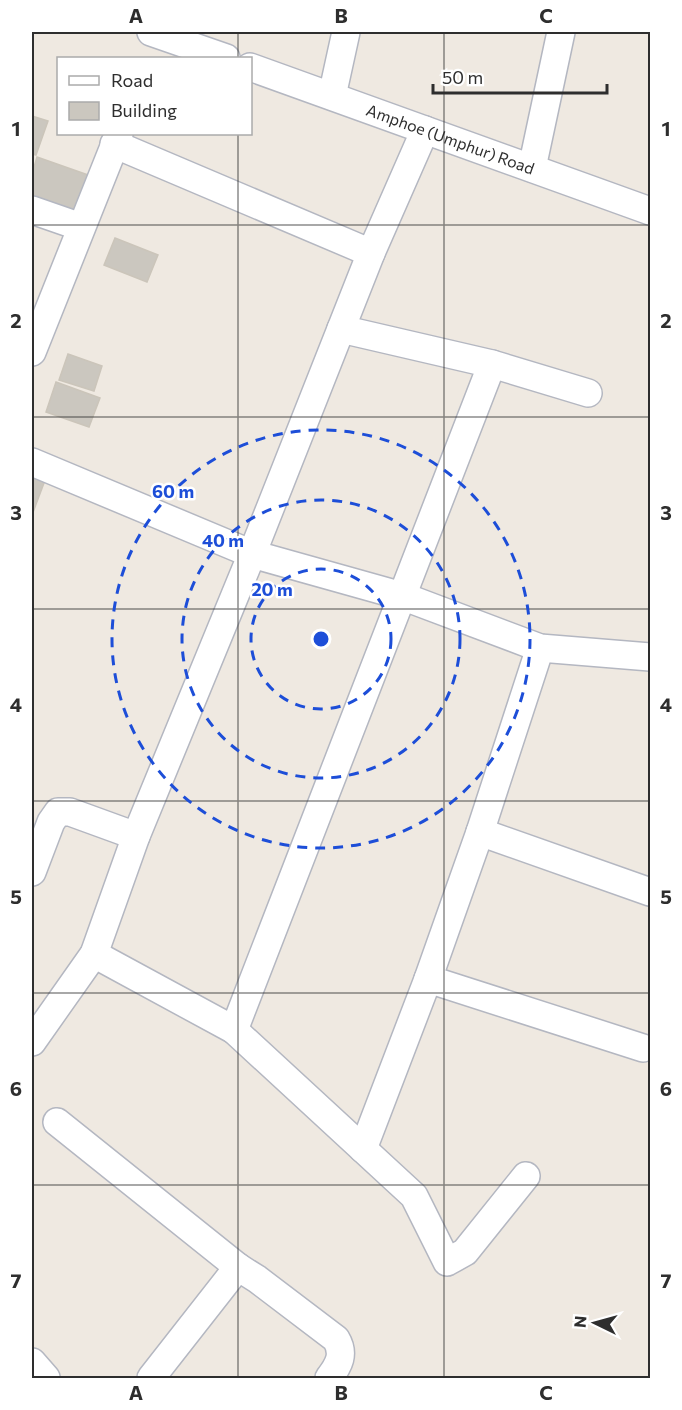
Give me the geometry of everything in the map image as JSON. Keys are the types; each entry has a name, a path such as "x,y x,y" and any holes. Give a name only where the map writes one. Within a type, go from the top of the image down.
{"street":[{"path":"332,96 346,32"},
{"path":"532,168 561,32"},
{"path":"156,42 222,57"},
{"name":"Amphoe (Umphur) Road","path":"252,68 651,211"},
{"path":"32,1042 94,954 136,836 252,554 371,253 425,130"},
{"path":"32,352 116,139 371,253"},
{"path":"32,210 81,227"},
{"path":"341,329 492,364 588,393"},
{"path":"234,1030 492,364"},
{"path":"32,462 252,554 402,596 540,648 651,657"},
{"path":"363,1149 428,979 480,832 540,648"},
{"path":"32,872 51,822 58,812 70,812 136,836"},
{"path":"480,832 651,892"},
{"path":"94,954 234,1030 414,1196 447,1262 465,1252 526,1176"},
{"path":"428,979 643,1048"},
{"path":"57,1122 238,1267 336,1339 342,1351 341,1359 329,1378"},
{"path":"151,1378 238,1267"},
{"path":"32,1362 46,1378"}],"building":[{"path":"32,116 48,121 36,155 32,154"},
{"path":"37,157 91,176 76,218 32,202 32,174"},
{"path":"115,238 158,255 147,282 104,265"},
{"path":"68,354 102,366 94,391 59,380"},
{"path":"56,382 100,398 89,427 46,412"},
{"path":"32,469 47,475 32,515"}]}
